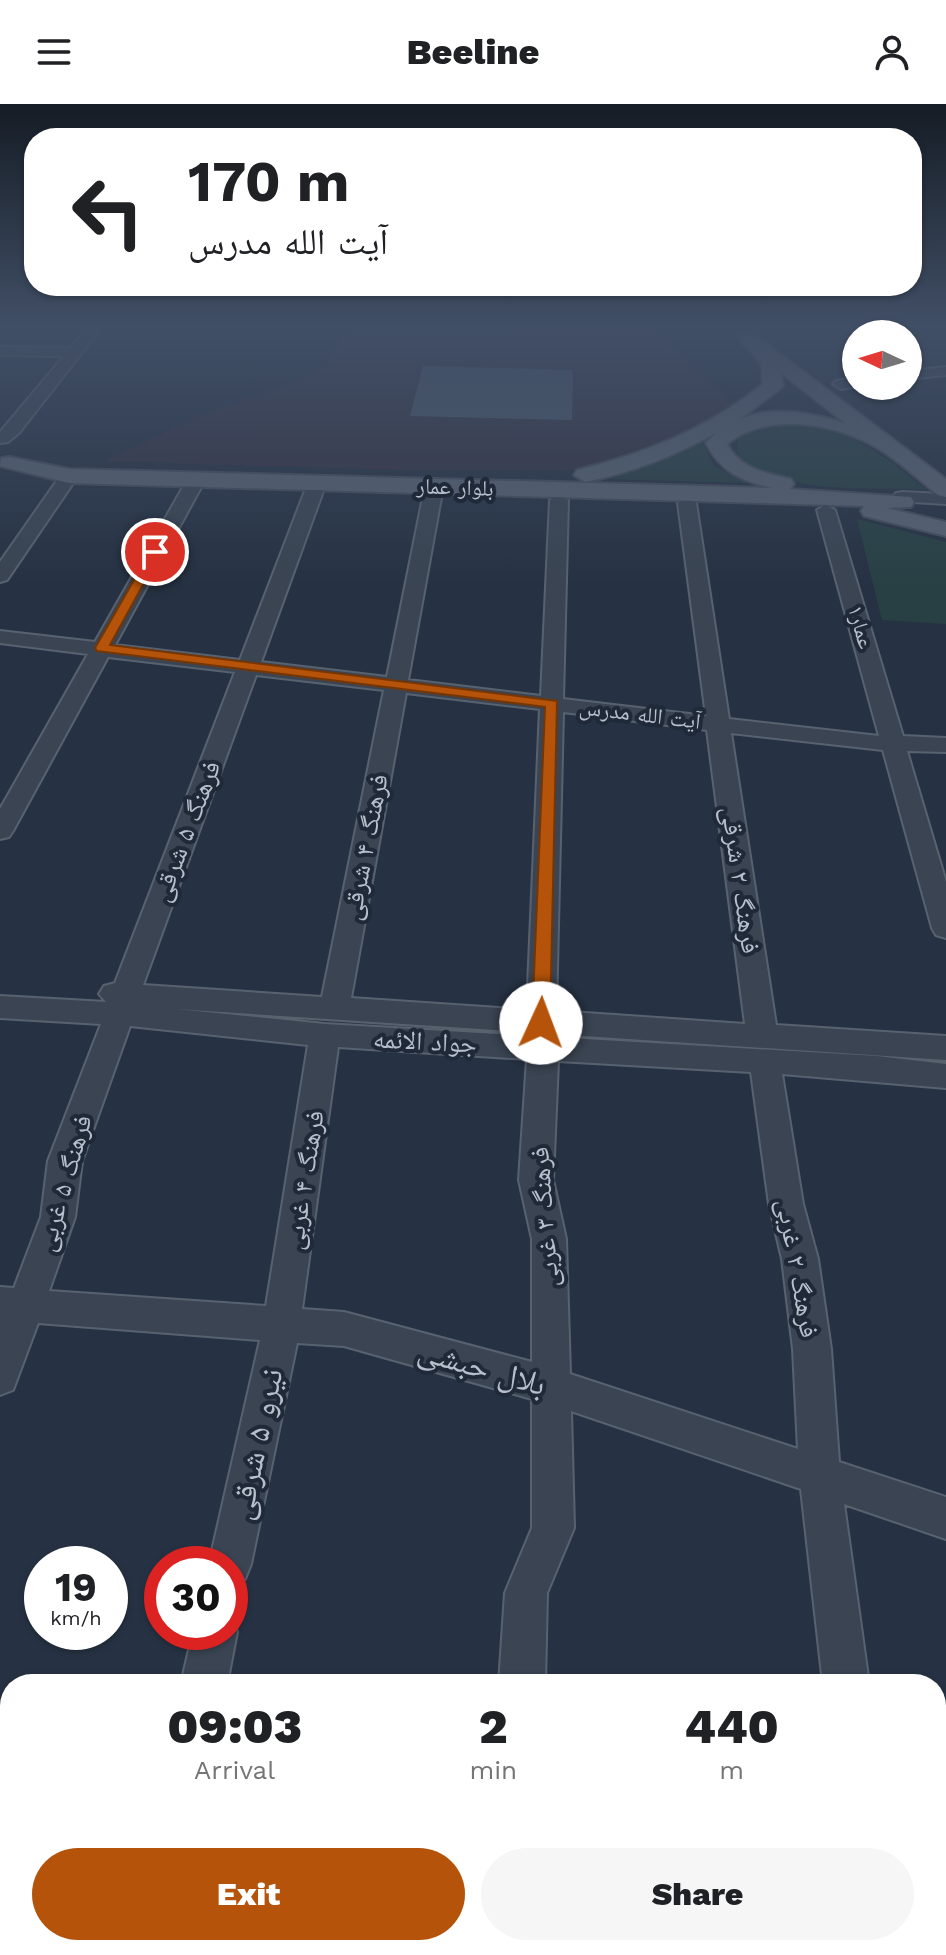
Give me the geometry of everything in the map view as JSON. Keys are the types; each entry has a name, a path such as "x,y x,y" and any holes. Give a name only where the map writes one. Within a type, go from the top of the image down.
{"main road":[{"path":"555,490 658,457 733,414"},
{"path":"848,414 946,490"},
{"path":"809,490 743,472 720,456 716,443 728,429 760,420 790,419 818,420 848,428 886,444"},
{"path":"5,464 29,452 27,444 15,440"},
{"name":"بلوار عمار","path":"15,440 97,469 555,490 809,490 902,499"},
{"name":"بلوار عمار","path":"5,464 69,476 317,483 382,481 434,487 902,499"},
{"path":"634,491 684,498 840,505 913,519 946,529"}],"street":[{"path":"15,440 32,414"},
{"path":"0,576 69,476"},
{"path":"0,831 196,480"},
{"name":"فرهنگ ۵ شرقی","path":"122,1005 317,483"},
{"name":"فرهنگ ۴ شرقی","path":"330,1022 434,487"},
{"name":"فرهنگ ۳ غربی","path":"522,1674 526,1593 553,1528 549,1239 536,1180 552,704 555,490"},
{"path":"902,499 946,499"},
{"path":"902,499 946,505"},
{"name":"فرهنگ ۲ شرقی","path":"687,503 764,1048"},
{"name":"عمار۱","path":"826,510 946,928"},
{"name":"آیت الله مدرس","path":"0,637 719,724 894,743 946,745"},
{"name":"جواد الائمه","path":"0,987 122,1005 542,1036 764,1048 946,1048"},
{"name":"جواد الائمه","path":"0,1007 122,1005"},
{"name":"فرهنگ ۵ غربی","path":"0,1377 13,1305 58,1217 65,1161 122,1005"},
{"name":"فرهنگ ۴ غربی","path":"282,1324 330,1022"},
{"name":"جواد الائمه","path":"764,1048 946,1076"},
{"name":"فرهنگ ۲ غربی","path":"764,1048 786,1204 800,1259 812,1349 820,1476 845,1674"},
{"name":"بلال حبشی","path":"13,1305 344,1329 552,1386 946,1518"},
{"name":"نیرو ۵ شرقی","path":"234,1546 282,1324"},
{"path":"206,1674 211,1650"}],"shaded area":[{"path":"716,414 649,453 578,471 394,470 105,461 199,416"}],"green space":[{"path":"793,423 839,430 889,460 927,490 805,484 759,471 738,459 737,439 760,426"},
{"path":"702,441 714,466 750,483 611,479 686,451"},
{"path":"857,519 946,542 946,624 882,620"}],"building":[{"path":"410,414 572,414 572,420"}],"route":[{"path":"155,552 102,648 552,704 541,1023"}]}
